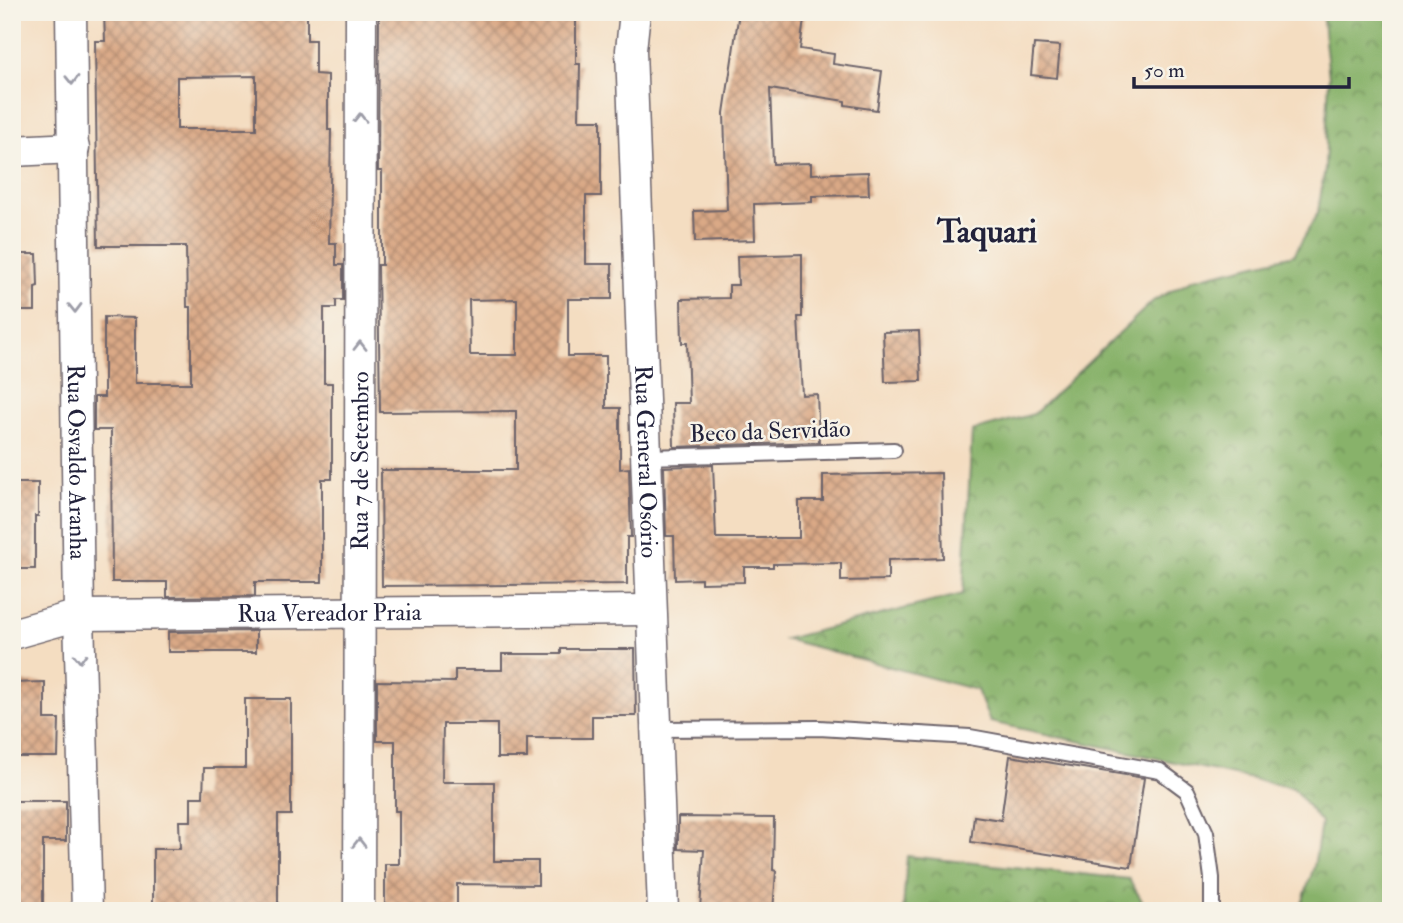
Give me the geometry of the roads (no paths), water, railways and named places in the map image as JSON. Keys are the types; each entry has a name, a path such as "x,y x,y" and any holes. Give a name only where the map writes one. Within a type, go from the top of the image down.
{"street":[{"name":"Rua Osvaldo Aranha","path":"71,12 79,615 88,911"},
{"name":"Rua 7 de Setembro","path":"359,911 361,12"},
{"name":"Rua General Osório","path":"635,12 631,50 663,911"},
{"path":"12,151 74,148"},
{"name":"Rua Vereador Praia","path":"12,634 79,615 650,610"}],"lane":[{"name":"Beco da Servidão","path":"648,457 894,450"},
{"path":"655,729 819,728 970,737 1160,771 1187,792 1206,833 1212,878 1212,911"}],"district":[{"name":"Taquari","path":"987,231"}]}
